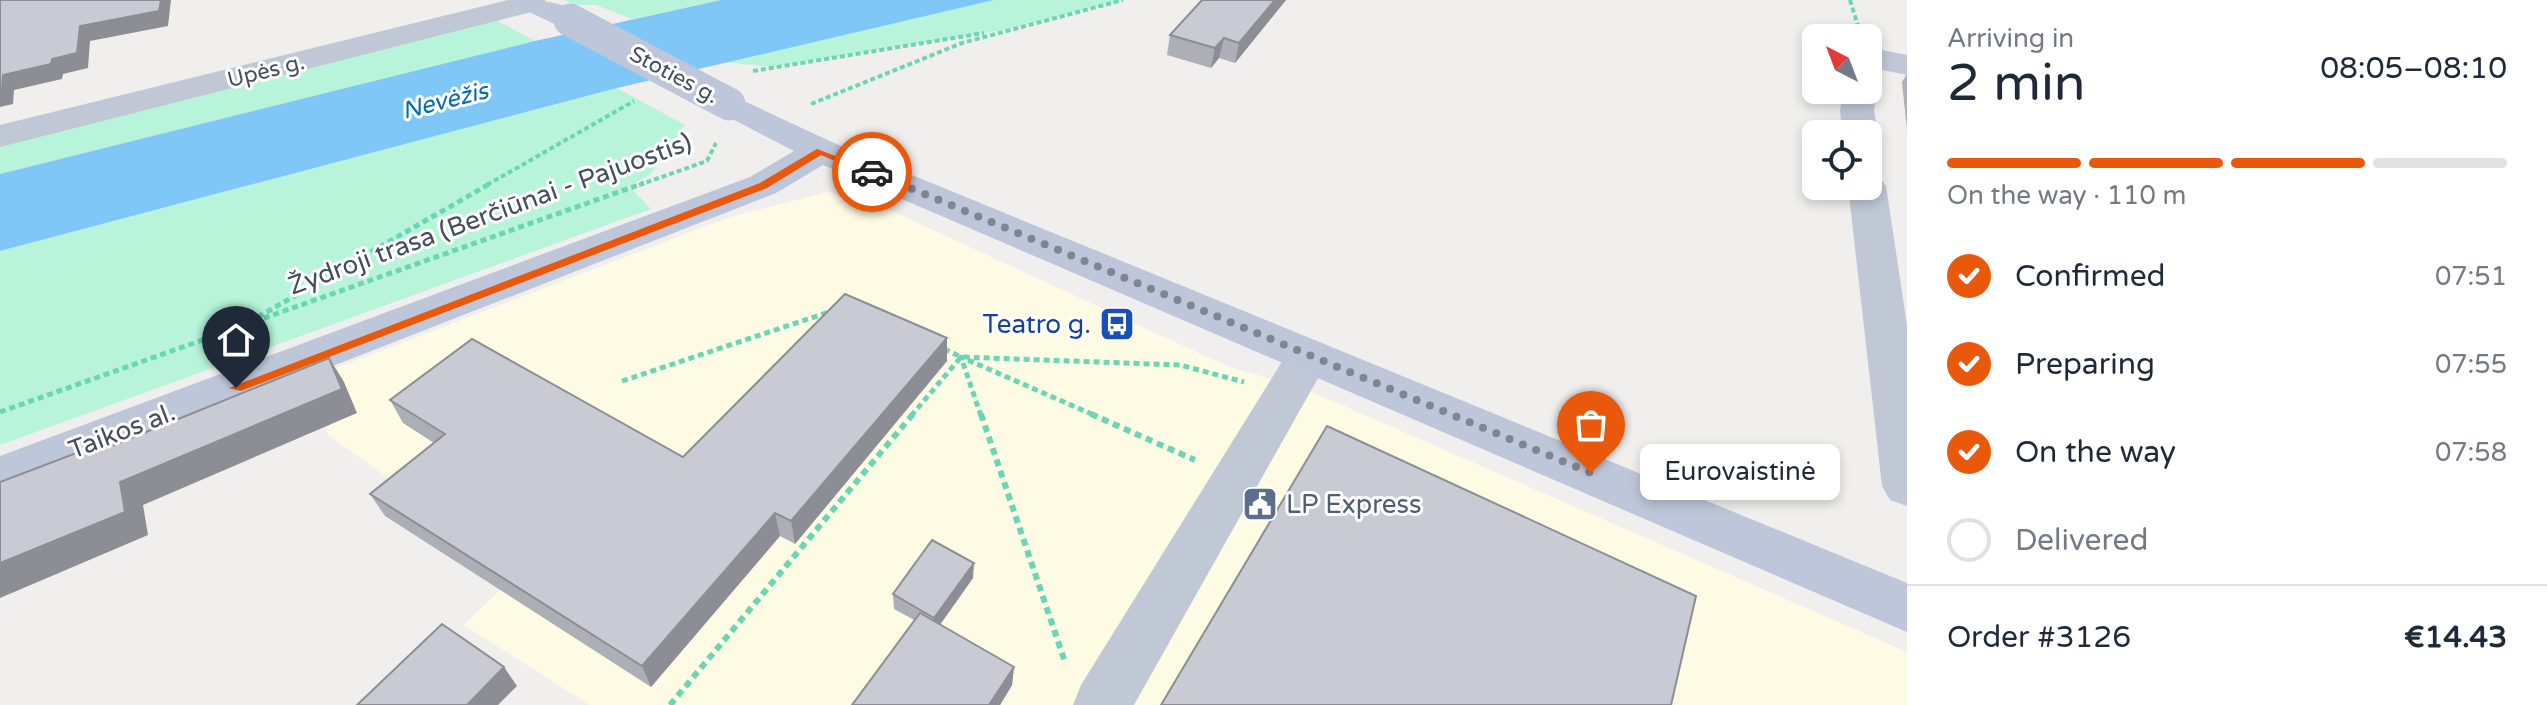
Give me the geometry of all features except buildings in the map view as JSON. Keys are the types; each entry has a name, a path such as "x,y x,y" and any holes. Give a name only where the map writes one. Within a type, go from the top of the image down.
{"main road":[{"name":"Stoties g.","path":"529,1 821,151 1298,374 1907,608"},
{"name":"Taikos al.","path":"0,476 749,191 821,151"}],"street":[{"name":"Upės g.","path":"0,136 529,1"},
{"path":"1882,60 1907,65"},
{"path":"1869,200 1907,486"},
{"path":"1086,690 1237,479 1298,374"}],"path":[{"path":"770,67 1004,30 1123,0"},
{"path":"1850,0 1858,24"},
{"name":"Žydroji trasa (Berčiūnai - Pajuostis)","path":"0,412 707,161 714,144 742,110 793,101 815,104 962,43 1004,30"},
{"path":"247,323 632,101"},
{"path":"622,381 837,309"},
{"path":"933,344 1237,479"},
{"path":"961,357 1180,365 1298,374"},
{"path":"961,357 1086,690"},
{"path":"670,705 961,357"}],"shaded area":[{"path":"827,192 868,200 1227,366 1305,389 1907,652 1907,705 590,705 464,625 519,571 328,435 307,379 727,218"}],"green space":[{"path":"565,0 721,0 632,19 596,5 575,5"},
{"path":"994,0 1123,0 1004,30 770,67 724,62"},
{"path":"496,20 535,41 0,174 0,141"},
{"path":"617,88 685,125 651,174 629,186 651,209 0,445 0,251"}],"water":[{"name":"Nevėžis","path":"721,0 994,0 617,88 0,251 0,174 535,41"}],"way so far":[{"path":"872,172 1591,473"}],"place":[{"name":"Teatro g.","path":"1117,324"},
{"name":"Eurovaistinė","path":"1591,473"},
{"name":"LP Express","path":"1260,504"}],"route":[{"path":"236,388 763,185 821,151 872,172"}]}
